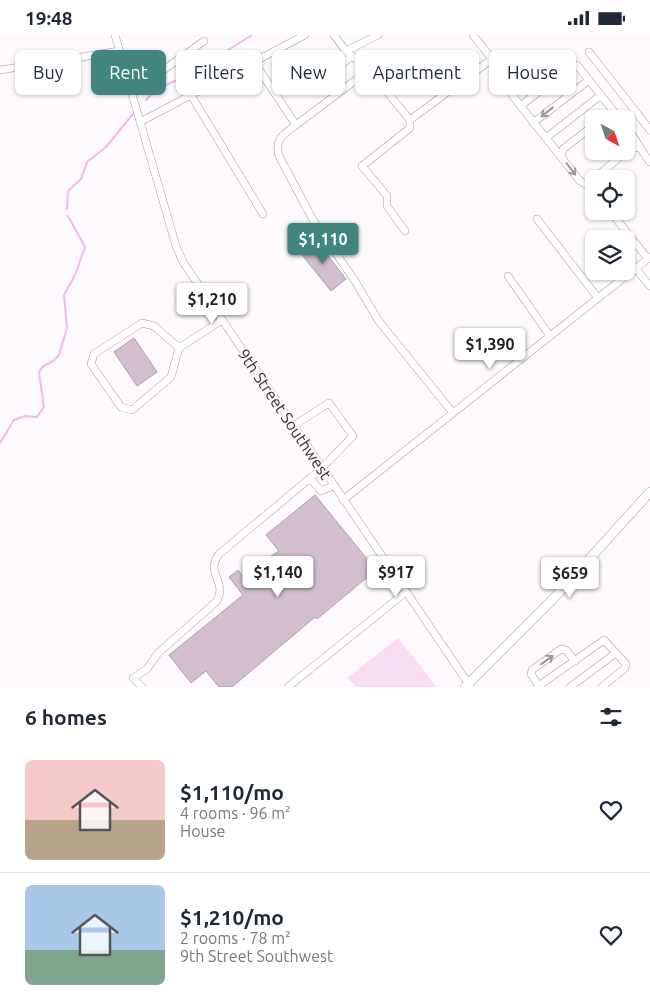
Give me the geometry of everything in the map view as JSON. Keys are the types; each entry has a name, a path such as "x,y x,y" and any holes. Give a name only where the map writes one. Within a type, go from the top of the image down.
{"main road":[{"path":"468,686 554,599 650,493"}],"street":[{"name":"9th Street Southwest","path":"115,35 120,50"},
{"path":"262,58 304,35"},
{"path":"334,35 355,58"},
{"path":"345,57 378,35"},
{"path":"410,120 492,59 473,35"},
{"path":"166,68 204,41"},
{"path":"590,53 650,130"},
{"path":"0,70 91,56"},
{"path":"576,65 612,110"},
{"path":"262,74 296,125"},
{"path":"534,123 589,80"},
{"name":"9th Street Southwest","path":"132,95 179,254 321,469 468,686"},
{"path":"140,122 191,95 263,214"},
{"path":"336,95 279,139 276,147 279,156 313,220 355,281 378,320 453,413"},
{"path":"390,95 410,120 410,128 362,166 386,197 387,207 405,231"},
{"path":"512,95 580,181 585,182"},
{"path":"523,109 523,104 535,95"},
{"path":"546,138 601,95"},
{"path":"561,157 563,149 585,132"},
{"path":"635,138 639,148 650,162"},
{"path":"607,170 628,150 634,147 639,148"},
{"path":"537,219 598,297"},
{"path":"617,220 649,258 635,269 650,287"},
{"path":"508,276 550,336"},
{"path":"342,500 620,280"},
{"path":"179,348 154,326 142,323 94,354 91,364 121,407 132,410 172,377 179,348 222,320"},
{"path":"142,687 133,678 147,669 158,653 216,602 220,595 221,587 213,569 213,562 219,554 321,469 353,436 329,403 293,426"},
{"path":"310,478 321,491 333,486"},
{"path":"288,687 406,592"},
{"path":"575,661 566,650 561,649 532,671 531,675 538,687 604,641 626,664 625,668 602,687"},
{"path":"570,687 616,653"}],"shaded area":[{"path":"398,638 437,687 357,687 347,678"}],"building":[{"path":"315,239 346,279 331,291 299,251"},
{"path":"134,338 157,372 137,386 114,352"},
{"path":"315,495 376,570 317,619 315,617 232,687 219,687 206,671 191,683 169,655 243,595 229,577 238,570 251,587 278,565 271,556 279,551 266,535"}],"waterway":[{"path":"146,100 155,90 190,74 252,35"},
{"path":"67,209 68,191 81,179 87,162 106,147 133,114"},
{"path":"0,443 14,420 25,416 37,417 44,407 39,373 42,367 59,355 67,328 64,295 75,275 85,247 68,216"}]}
